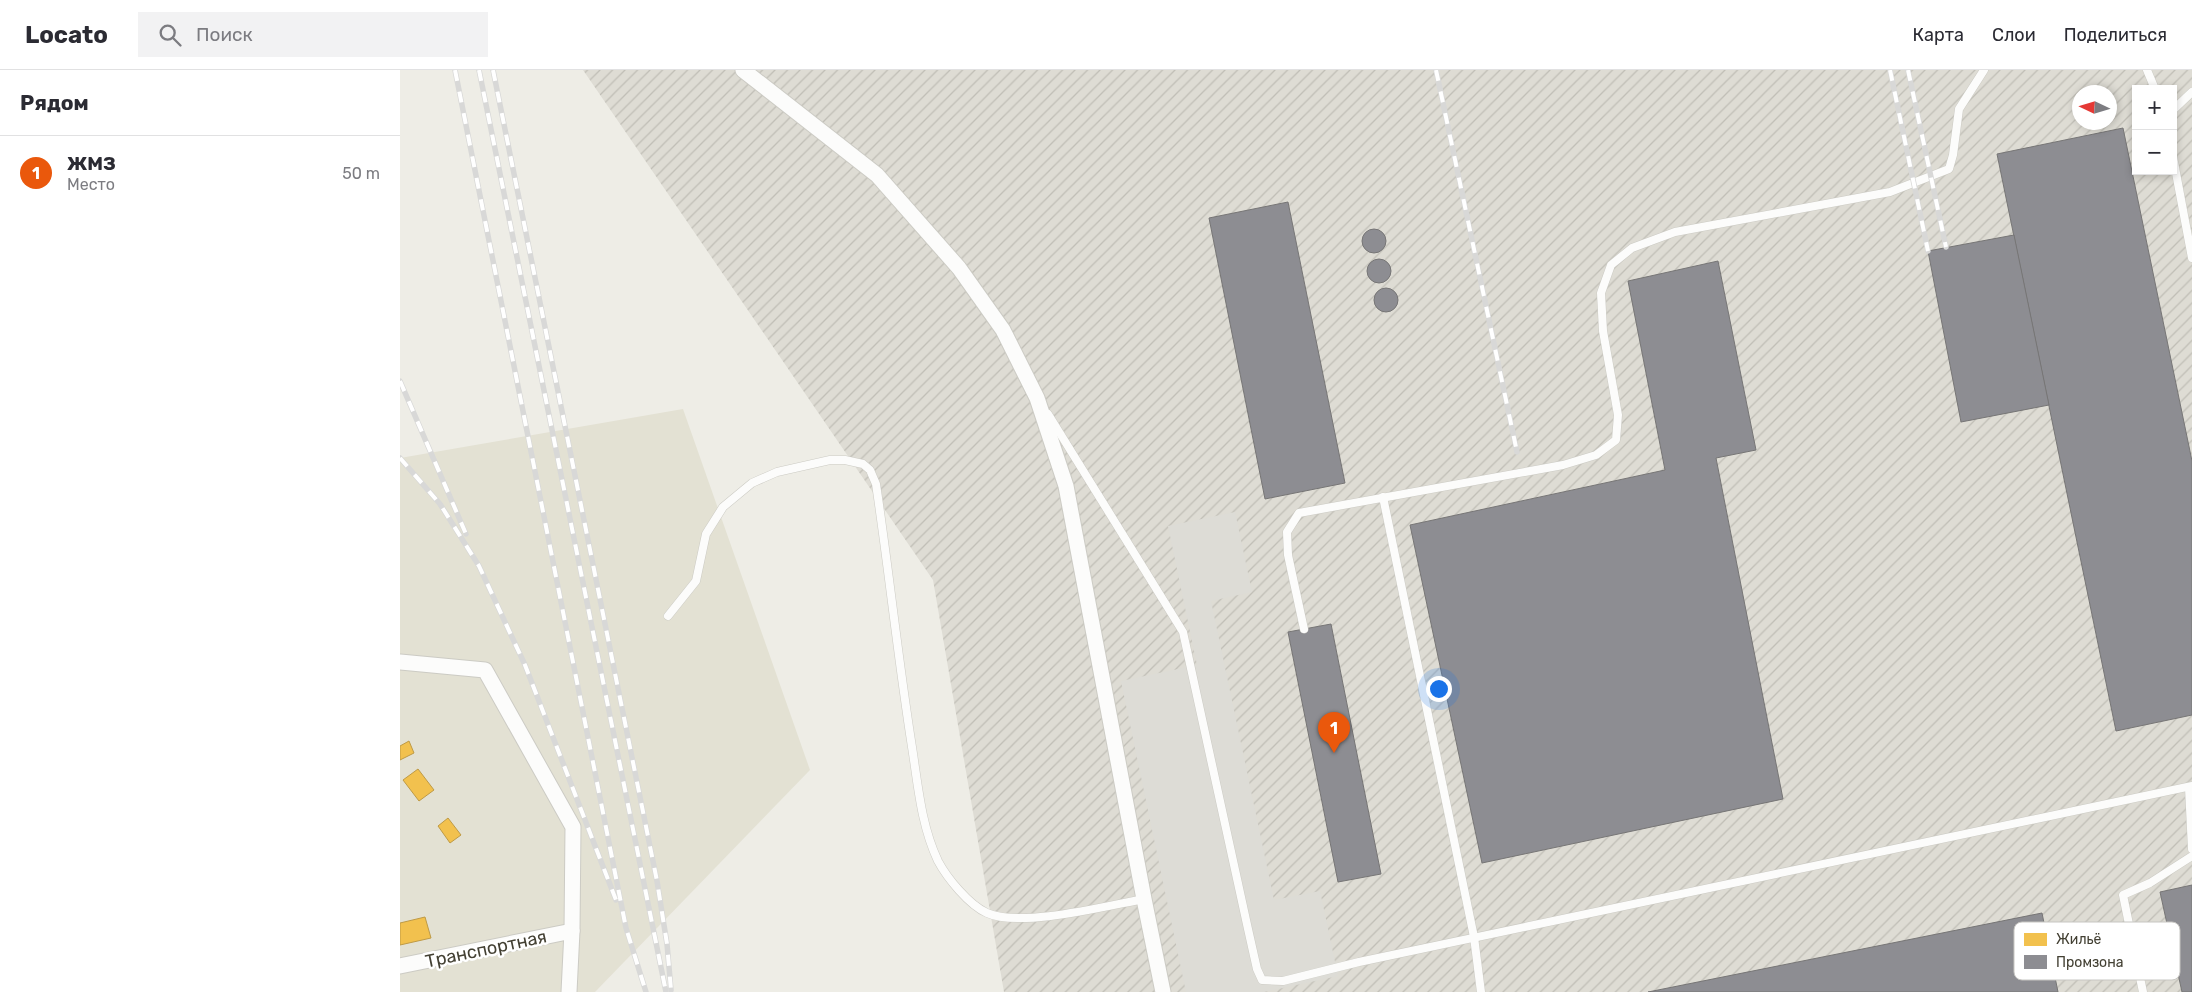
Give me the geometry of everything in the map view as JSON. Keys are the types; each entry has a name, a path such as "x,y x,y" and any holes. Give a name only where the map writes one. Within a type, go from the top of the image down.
{"street":[{"path":"743,70 877,175 959,268 1002,330 1037,398 1066,486 1163,992"},
{"path":"400,662 486,670 573,827 572,931 569,992"},
{"name":"Транспортная","path":"400,966 572,931"}],"lane":[{"path":"1304,629 1288,555 1287,532 1299,514 1563,465 1596,455 1616,440 1618,415 1603,331 1602,293 1611,265 1632,248 1675,232 1890,192 1949,169 1953,155 1959,109 1984,70"},
{"path":"2146,70 2153,85"},
{"path":"2177,106 2192,92"},
{"path":"2177,175 2192,258"},
{"path":"1037,398 1183,632 1257,969 1262,980 1283,981 1474,937 2191,786 2192,849"},
{"path":"668,616 696,581 706,534 724,507 752,483 776,472 830,460 845,460 863,464 870,470 876,484 924,821 939,862 959,890 972,903 987,913 1017,918 1039,918 1144,899"},
{"path":"1383,497 1474,937 1481,992"},
{"path":"2129,922 2123,895 2150,883 2192,856"}],"shaded area":[{"path":"583,70 2192,70 2192,992 1004,992 933,580"},
{"path":"683,409 810,770 595,992 400,992 400,458"},
{"path":"1235,512 1252,592 1211,601 1274,900 1320,891 1338,976 1264,992 1186,992 1121,681 1197,665 1168,526"}],"building: Жильё":[{"path":"409,741 414,753 400,760 400,746"},
{"path":"418,769 434,790 419,801 403,780"},
{"path":"448,818 461,835 450,843 438,826"},
{"path":"425,917 431,938 400,945 400,923"}],"building: Промзона":[{"path":"2123,128 2192,461 2192,715 2116,731 1997,154"},
{"path":"1288,202 1345,483 1265,499 1209,218"},
{"path":"1374,229 1379,230 1385,236 1385,246 1379,252 1374,253 1369,252 1363,246 1362,241 1363,236 1369,230"},
{"path":"2014,235 2049,405 1961,422 1928,251"},
{"path":"1379,259 1384,260 1390,266 1390,276 1384,282 1379,283 1374,282 1368,276 1367,271 1368,266 1374,260"},
{"path":"1718,261 1756,450 1716,458 1783,799 1482,863 1410,525 1665,470 1628,281"},
{"path":"1386,288 1391,289 1397,295 1397,305 1391,311 1386,312 1381,311 1375,305 1374,300 1375,295 1381,289"},
{"path":"1331,624 1381,874 1338,882 1288,632"},
{"path":"2192,885 2192,992 2182,992 2179,980 2180,922 2167,922 2160,892"},
{"path":"2042,913 2044,922 2014,922 2014,980 2056,980 2058,992 1648,992"}],"railway":[{"path":"455,70 626,928 646,992"},
{"path":"479,70 666,992"},
{"path":"493,70 657,881 667,944 671,990"},
{"path":"1436,70 1517,452"},
{"path":"1890,70 1928,251"},
{"path":"1908,70 1946,247"},
{"path":"400,381 466,534"},
{"path":"400,458 440,504 479,566 525,665 616,900"}],"place":[{"name":"ЖМЗ","path":"1334,753"}]}
